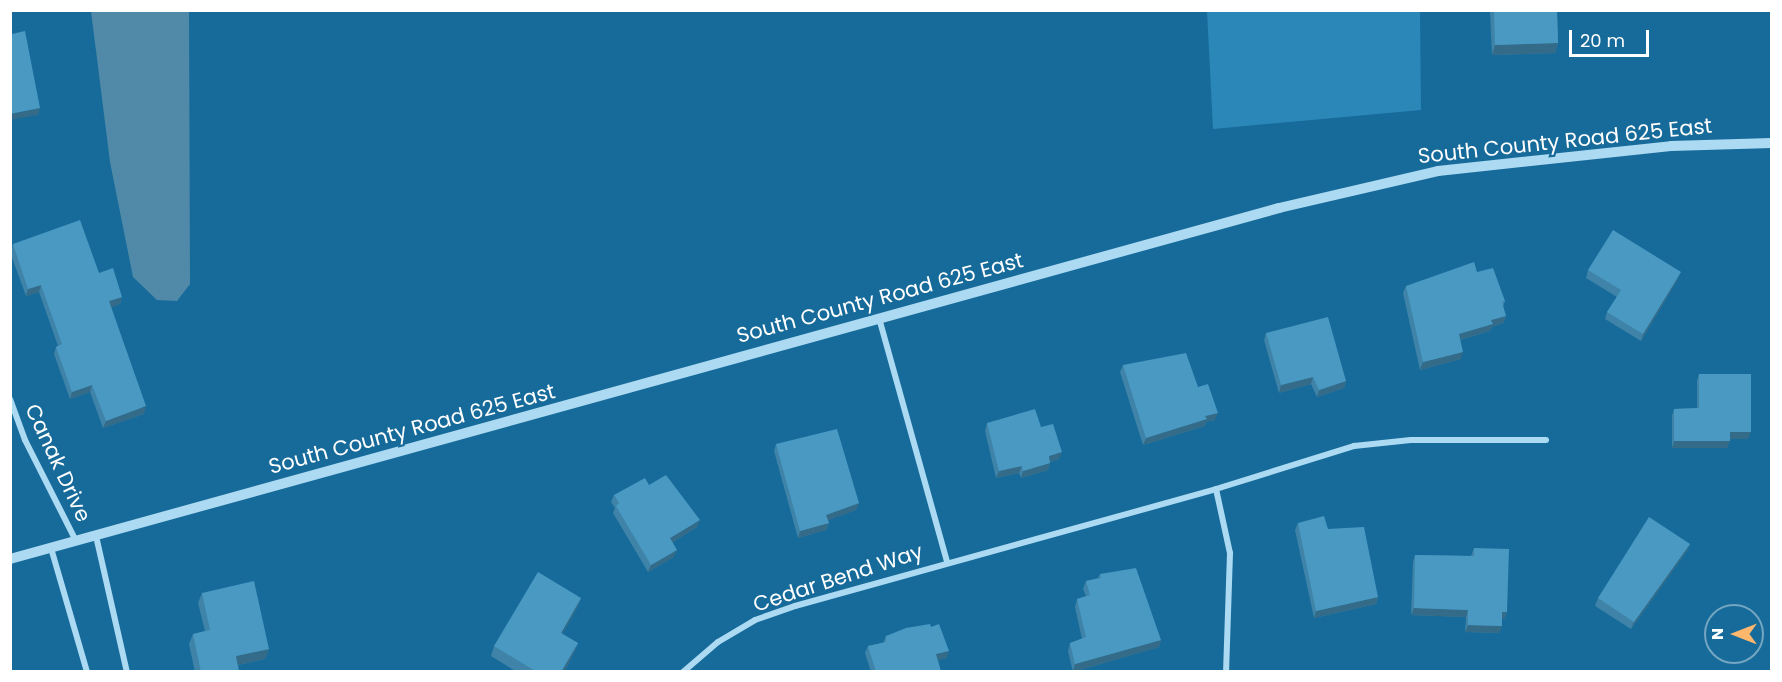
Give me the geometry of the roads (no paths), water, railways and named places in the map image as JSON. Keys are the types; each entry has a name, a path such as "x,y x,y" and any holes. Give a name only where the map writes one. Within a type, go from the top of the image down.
{"street":[{"name":"South County Road 625 East","path":"10,559 1279,208 1438,171 1671,147 1772,143"},
{"name":"Cedar Bend Way","path":"879,318 947,561"},
{"name":"Canak Drive","path":"10,399 26,440 76,541"},
{"name":"Cedar Bend Way","path":"683,672 718,642 755,620 947,561 1216,489 1354,446 1411,440 1546,440"},
{"path":"1216,489 1230,553 1226,672"},
{"path":"96,536 127,672"},
{"path":"51,548 87,672"}]}
